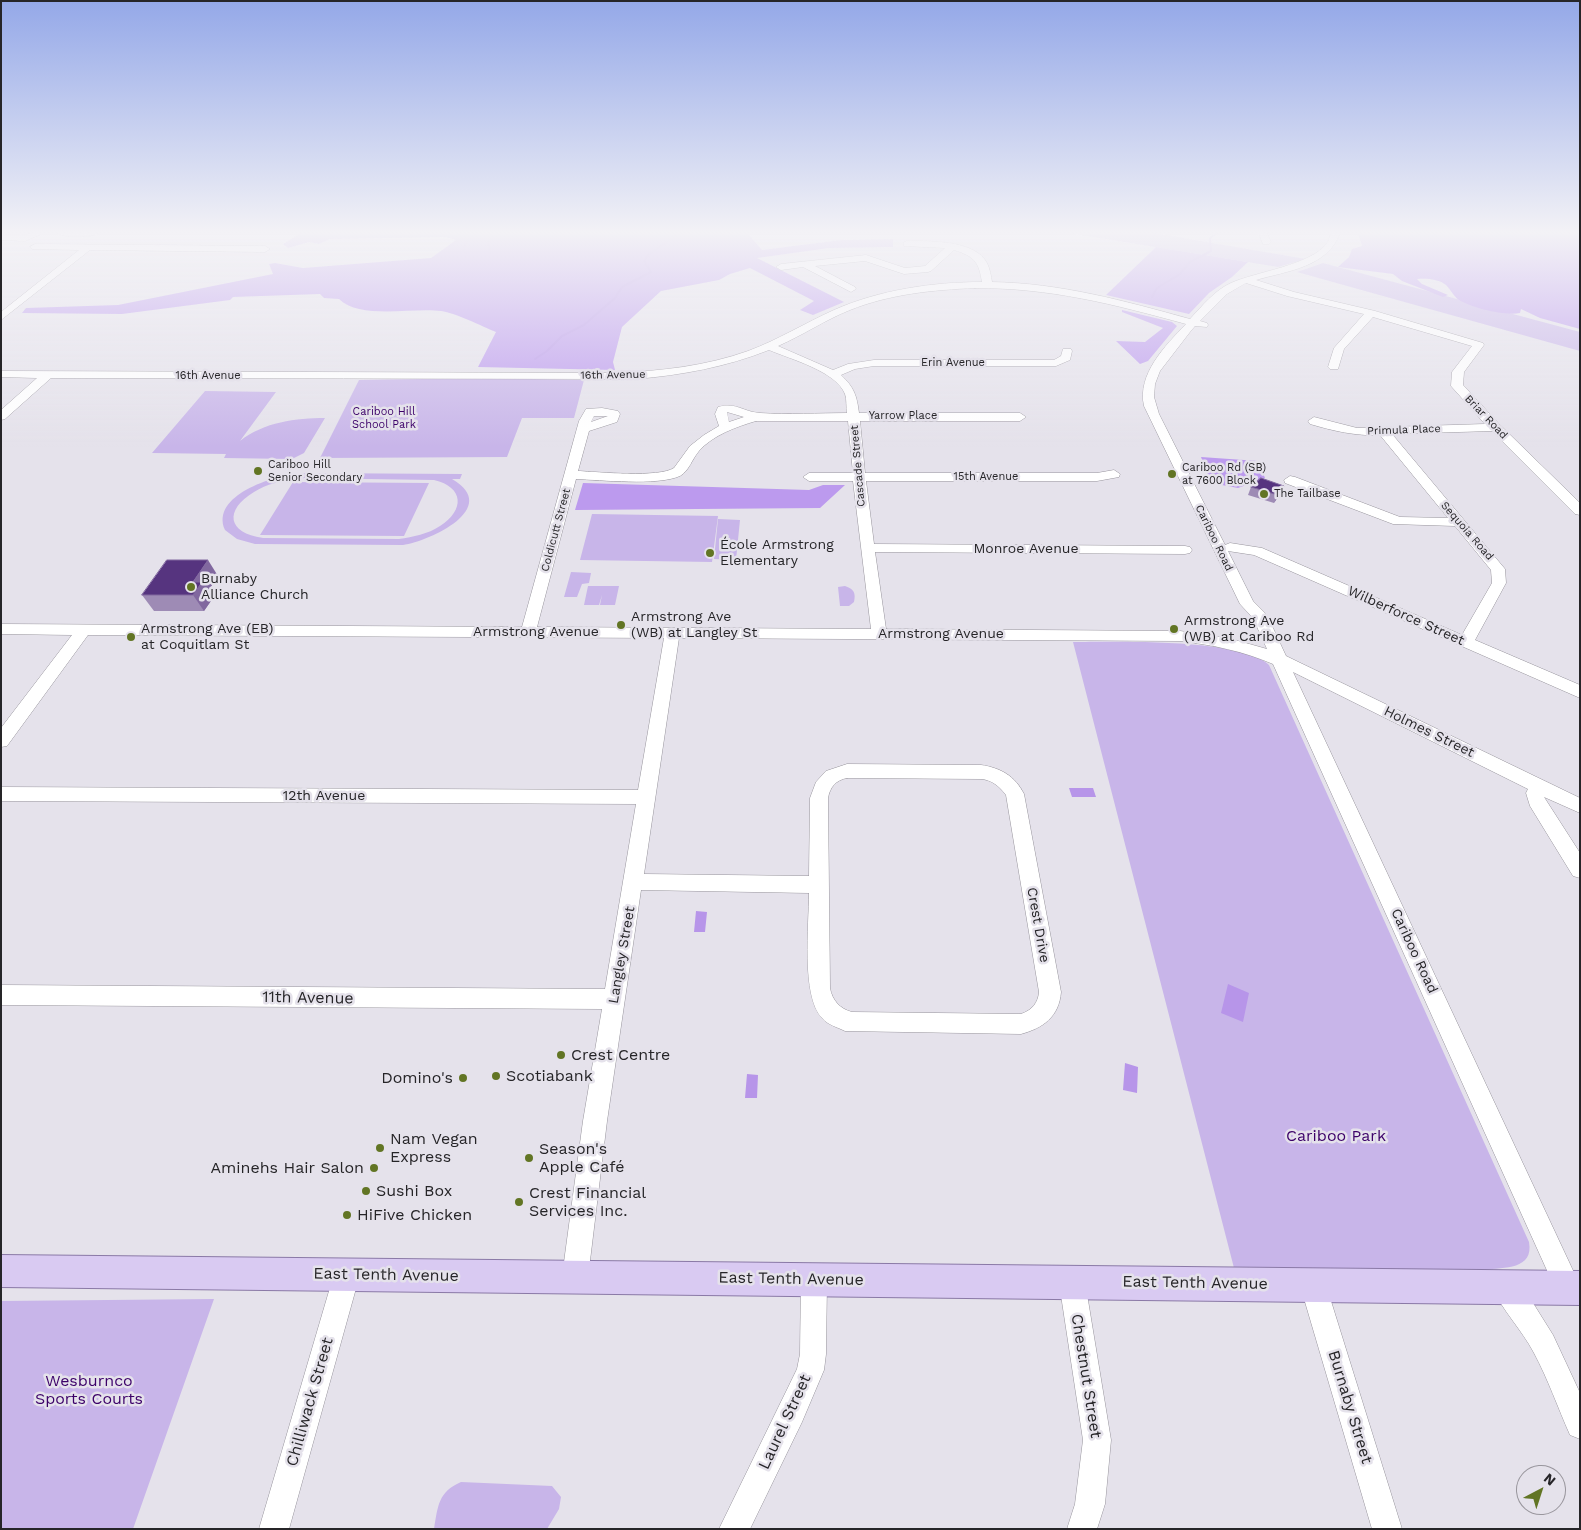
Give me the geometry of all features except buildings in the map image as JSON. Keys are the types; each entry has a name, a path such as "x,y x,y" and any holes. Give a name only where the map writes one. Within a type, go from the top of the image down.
{"main road":[{"name":"East Tenth Avenue","path":"1,1271 1574,1288"}],"street":[{"path":"2,315 15,304"},
{"name":"16th Avenue","path":"1,374 632,376 670,372 714,364 769,346 831,314 856,304"},
{"name":"16th Avenue","path":"1120,304 1199,324"},
{"name":"Cariboo Road","path":"1220,304 1154,370 1149,385 1149,403 1156,421 1247,604 1259,615 1265,632 1574,1288"},
{"name":"Briar Road","path":"1335,304 1479,345 1458,372 1456,381 1461,391 1580,511"},
{"path":"1334,367 1339,348 1371,314"},
{"name":"Cariboo Road","path":"1199,324 1168,367 1162,380 1159,398 1164,416 1190,463 1261,608 1259,615"},
{"name":"Cascade Street","path":"769,346 834,374 849,389 854,416 867,548 879,634"},
{"name":"Erin Avenue","path":"834,374 852,366 874,363 1056,363 1066,358 1067,351"},
{"path":"1,416 46,375"},
{"name":"Yarrow Place","path":"725,427 721,414 722,410 726,408 738,410 755,417"},
{"name":"Yarrow Place","path":"571,475 655,476 672,474 681,467 702,441 725,427 755,417 1020,417"},
{"name":"Primula Place","path":"1314,421 1346,430 1383,431 1495,427"},
{"name":"Coldicutt Street","path":"528,632 584,428"},
{"name":"Sequoia Road","path":"1383,431 1494,563 1500,574 1499,583 1466,642"},
{"name":"15th Avenue","path":"809,477 1097,477 1114,474"},
{"path":"1290,480 1398,521 1458,522"},
{"name":"Wilberforce Street","path":"1230,547 1258,551 1580,692"},
{"name":"Monroe Avenue","path":"867,548 1185,550"},
{"name":"Armstrong Avenue","path":"1,629 1180,636 1207,638 1243,646 1278,659"},
{"path":"1,741 84,629"},
{"path":"1207,638 1265,632"},
{"name":"Langley Street","path":"575,1277 595,1121 672,634"},
{"name":"Holmes Street","path":"1278,659 1580,806"},
{"name":"Crest Drive","path":"847,771 981,772 1002,778 1010,785 1015,794 1050,992 1049,1004 1046,1010 1033,1021 1021,1024 852,1022 836,1017 822,1002 819,988 819,885 820,793 824,782 835,774 847,771"},
{"path":"1539,786 1535,793 1536,801 1580,870"},
{"name":"12th Avenue","path":"1,794 646,798"},
{"path":"634,882 819,885"},
{"name":"11th Avenue","path":"1,995 614,999"},
{"name":"Chilliwack Street","path":"274,1529 347,1274"},
{"name":"Laurel Street","path":"734,1529 792,1412 810,1370 813,1354 814,1280"},
{"name":"Chestnut Street","path":"1072,1282 1097,1440 1090,1504 1082,1529"},
{"name":"Burnaby Street","path":"1312,1285 1387,1529"},
{"path":"1505,1287 1524,1312 1544,1344 1580,1425"}],"green space":[{"path":"1413,304 1477,304 1580,332 1580,351"},
{"name":"Cariboo Hill School Park","path":"484,378 584,380 574,418 522,418 507,457 320,458 359,380"},
{"path":"205,391 276,392 240,441 259,429 281,422 325,418 304,453 292,459 224,458 226,454 152,453"},
{"path":"298,473 462,474 460,479 452,479 465,490 469,501 466,512 444,530 403,545 255,544 237,539 225,530 223,518 227,507 235,497 260,483","holes":["295,478 434,480 444,483 456,493 457,506 454,513 440,526 410,537 399,539 263,538 242,531 236,526 234,520 234,513 238,506 254,492 269,485"]},
{"path":"293,482 429,483 404,536 260,535"},
{"path":"592,514 718,516 712,562 580,560"},
{"path":"718,519 740,520 736,560 714,559"},
{"path":"571,572 591,573 589,583 582,584 577,597 564,597"},
{"path":"588,586 619,586 615,605 600,605 602,595 599,605 584,605"},
{"path":"845,586 854,592 854,602 849,606 840,606 838,587"},
{"name":"Cariboo Park","path":"1073,642 1145,642 1206,646 1233,650 1254,656 1269,665 1529,1242 1527,1258 1522,1262 1509,1267 1485,1270 1234,1268"},
{"name":"Wesburnco Sports Courts","path":"214,1299 133,1529 1,1529 1,1301"},
{"path":"461,1482 552,1486 561,1497 559,1509 547,1529 434,1529 438,1507 443,1495"}],"shaded area":[{"path":"196,304 122,314 22,313 26,308"},
{"path":"646,304 622,327 613,362 615,370 478,367 496,332 447,312 430,310 373,311 348,305"},
{"path":"809,304 838,304 813,315 800,310"},
{"path":"1147,304 1198,304 1189,314"},
{"path":"1469,304 1580,304 1580,329 1540,318 1521,309 1520,313 1513,314 1489,311"},
{"path":"1122,310 1172,322 1177,326 1148,361 1140,364 1116,341 1145,342 1163,328 1122,312"},
{"path":"1201,457 1258,461 1265,478 1238,488 1211,483"},
{"path":"583,483 809,490 823,485 845,485 820,508 575,510"},
{"path":"1069,788 1093,788 1096,797 1072,797"},
{"path":"696,911 707,912 705,932 694,932"},
{"path":"1228,984 1249,993 1243,1022 1221,1013"},
{"path":"1125,1063 1138,1067 1137,1093 1123,1090"},
{"path":"747,1074 758,1075 757,1098 745,1098"}],"waterway":[{"path":"535,359 547,351 562,336 584,325 608,304"}],"place":[{"name":"Cariboo Hill Senior Secondary","path":"258,471"},
{"name":"Cariboo Rd (SB) at 7600 Block","path":"1172,474"},
{"name":"The Tailbase","path":"1264,494"},
{"name":"École Armstrong Elementary","path":"710,553"},
{"name":"Burnaby Alliance Church","path":"191,587"},
{"name":"Armstrong Ave (WB) at Langley St","path":"621,625"},
{"name":"Armstrong Ave (WB) at Cariboo Rd","path":"1174,629"},
{"name":"Armstrong Ave (EB) at Coquitlam St","path":"131,637"},
{"name":"Crest Centre","path":"561,1055"},
{"name":"Scotiabank","path":"496,1076"},
{"name":"Domino's","path":"463,1078"},
{"name":"Nam Vegan Express","path":"380,1148"},
{"name":"Season's Apple Café","path":"529,1158"},
{"name":"Aminehs Hair Salon","path":"374,1168"},
{"name":"Sushi Box","path":"366,1191"},
{"name":"Crest Financial Services Inc.","path":"519,1202"},
{"name":"HiFive Chicken","path":"347,1215"}]}
